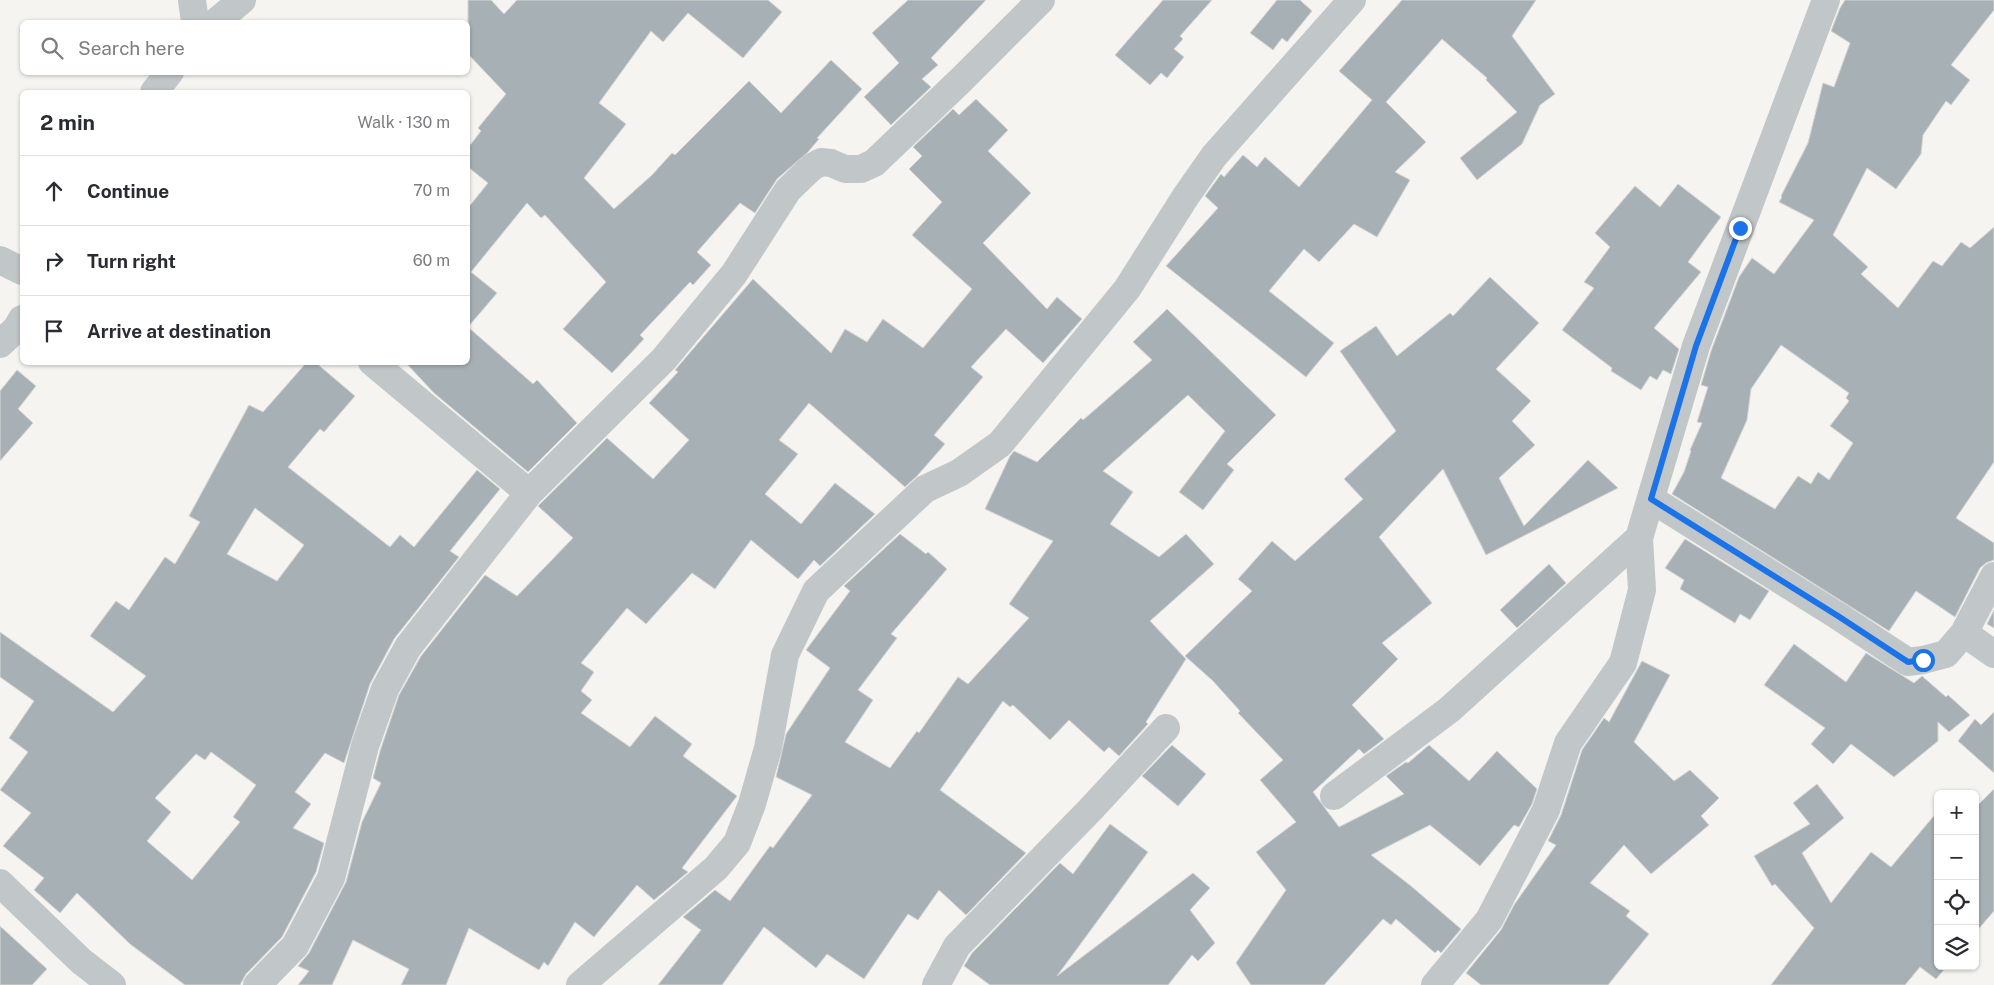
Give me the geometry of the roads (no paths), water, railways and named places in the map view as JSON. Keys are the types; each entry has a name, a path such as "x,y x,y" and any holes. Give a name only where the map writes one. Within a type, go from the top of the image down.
{"street":[{"path":"192,0 195,20"},
{"path":"218,20 242,0"},
{"path":"258,985 295,946 331,878 365,746 385,689 408,646 529,493 664,359 734,274 788,190 821,162 831,163 846,169 861,169 874,162 961,80 1041,0"},
{"path":"580,985 716,868 737,843 752,804 768,748 784,655 816,590 925,490 959,473 1000,444 1127,289 1186,196 1214,156 1352,0"},
{"path":"1447,981 1489,920 1546,810 1568,742 1622,663 1642,590 1640,538 1696,346 1826,0"},
{"path":"156,90 168,75"},
{"path":"0,260 20,269"},
{"path":"0,344 16,329 20,322"},
{"path":"376,365 529,493"},
{"path":"1651,499 1908,662 1946,654 1964,633 1994,576"},
{"path":"1334,796 1449,710 1640,538"},
{"path":"1964,633 1994,654"},
{"path":"936,985 957,946 1090,810 1166,728"},
{"path":"0,883 81,962 112,985"}]}
